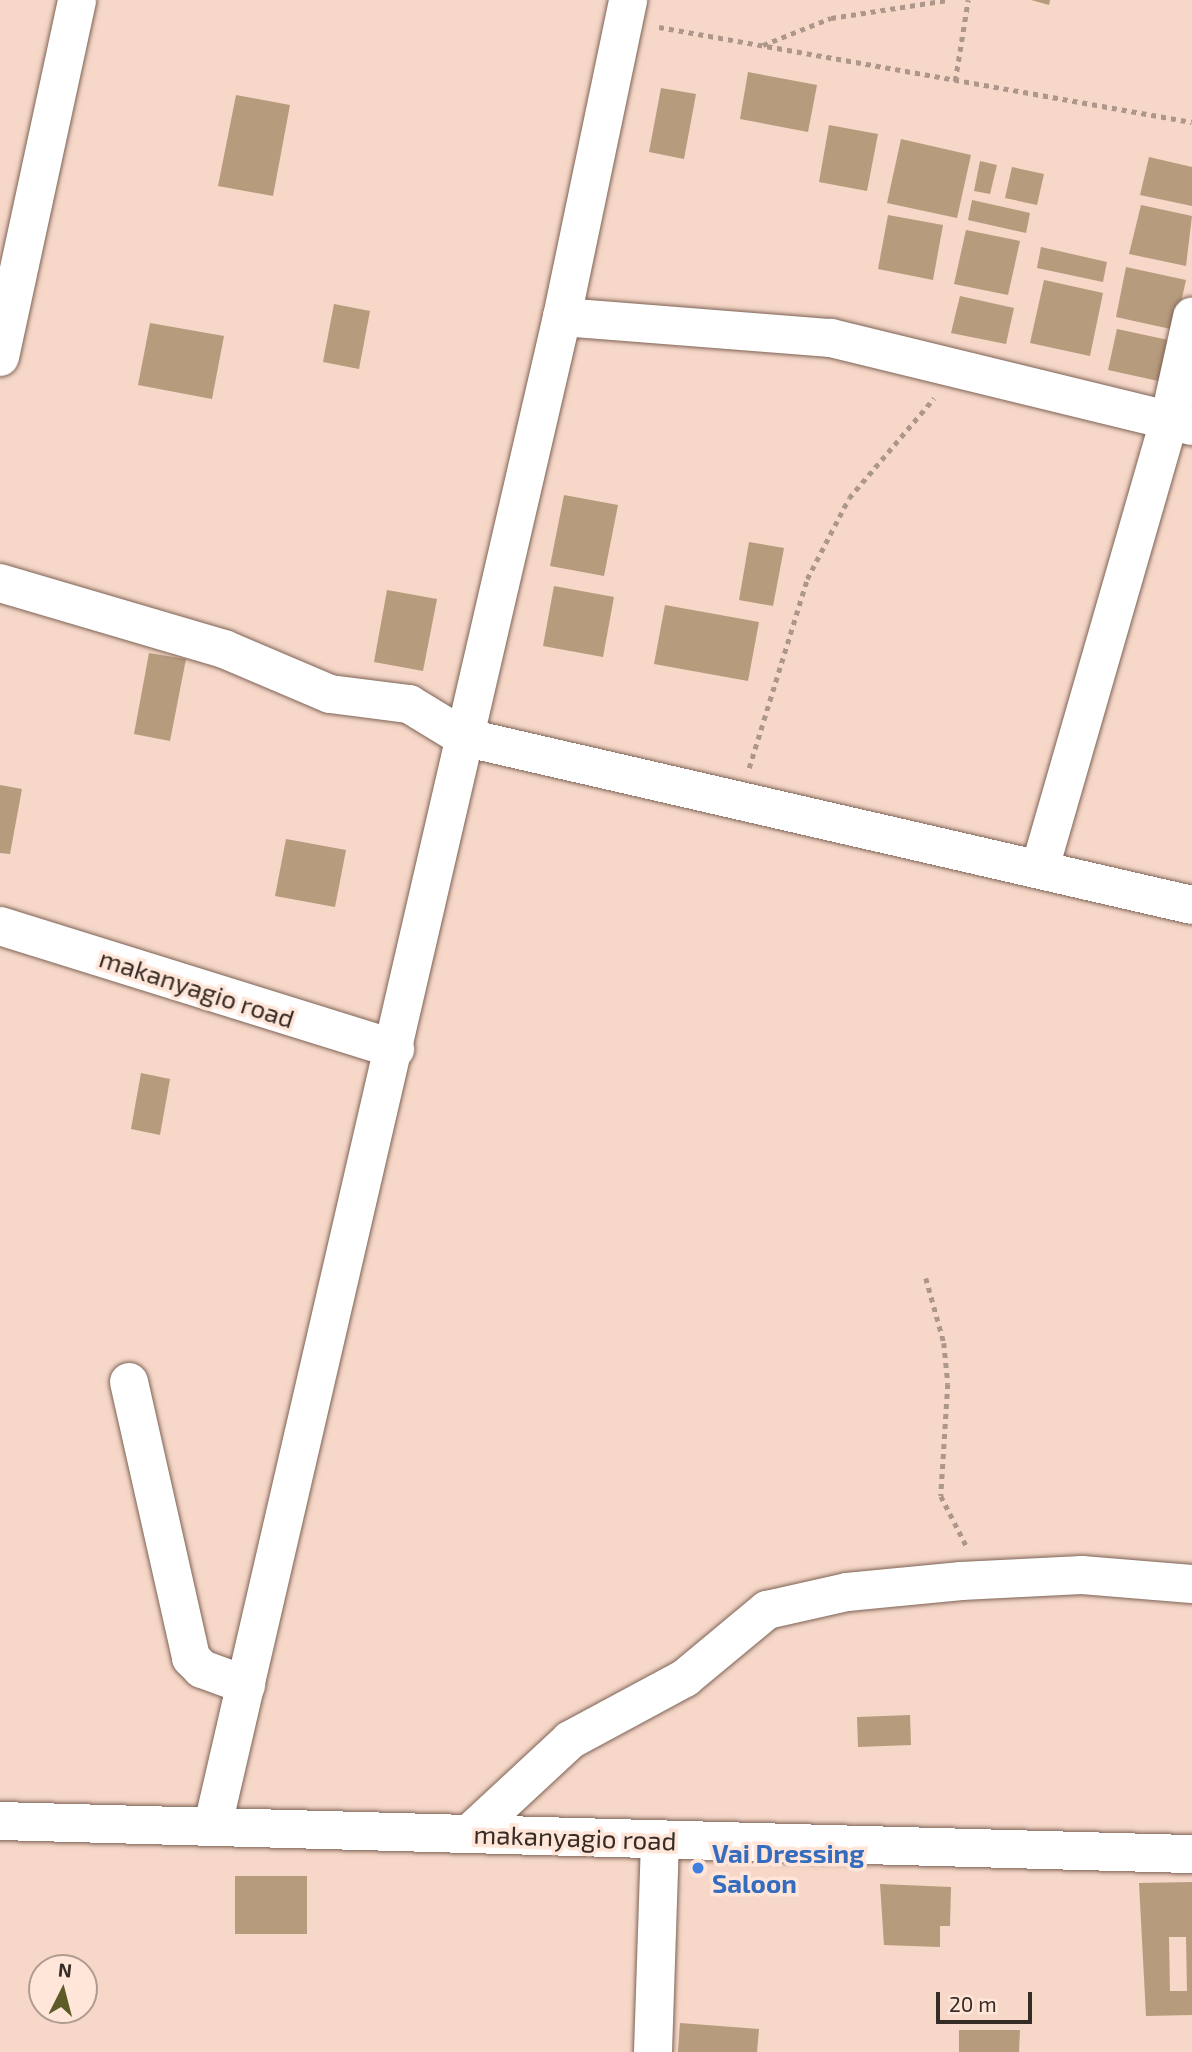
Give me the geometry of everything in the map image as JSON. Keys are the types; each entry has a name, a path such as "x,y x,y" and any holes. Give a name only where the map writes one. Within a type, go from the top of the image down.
{"street":[{"path":"0,357 77,0"},
{"path":"213,1825 395,1049 463,737 562,317 621,6"},
{"path":"562,317 831,338 1180,423"},
{"path":"1040,868 1180,423 1192,317"},
{"path":"0,583 224,649 330,694 409,704 463,737 1192,905"},
{"name":"makanyagio road","path":"0,926 395,1049"},
{"path":"129,1382 191,1658 202,1669 246,1685"},
{"path":"469,1834 570,1740 685,1678 766,1610 889,1586 984,1579 1082,1575 1192,1584"},
{"name":"makanyagio road","path":"0,1821 1192,1854"},
{"path":"653,2052 660,1841"}],"path":[{"path":"762,46 831,18 948,0"},
{"path":"955,81 968,0"},
{"path":"621,6 762,46 1192,122"},
{"path":"741,800 769,688 807,579 877,459 963,369"},
{"path":"926,1278 944,1343 948,1384 941,1496 984,1579"}],"building":[{"path":"1031,0 1050,0 1049,5"},
{"path":"748,72 817,85 808,132 740,119"},
{"path":"661,88 696,94 684,159 649,152"},
{"path":"236,95 290,105 273,196 218,186"},
{"path":"829,125 878,134 867,191 819,182"},
{"path":"901,139 971,155 957,218 887,203"},
{"path":"1149,157 1192,167 1192,206 1140,195"},
{"path":"980,161 997,165 990,194 974,191"},
{"path":"1012,167 1044,174 1037,205 1005,198"},
{"path":"972,200 1030,213 1026,233 968,220"},
{"path":"1141,205 1192,216 1186,266 1129,254"},
{"path":"888,215 943,225 933,280 878,269"},
{"path":"966,230 1020,241 1008,295 954,284"},
{"path":"1041,247 1107,262 1103,282 1037,268"},
{"path":"1126,267 1186,280 1175,330 1116,317"},
{"path":"1044,280 1103,293 1090,356 1030,343"},
{"path":"960,296 1014,308 1006,344 951,333"},
{"path":"334,304 370,311 359,369 323,362"},
{"path":"150,323 224,336 212,399 138,385"},
{"path":"1117,329 1173,341 1163,382 1108,370"},
{"path":"564,495 618,505 604,576 550,566"},
{"path":"749,542 784,548 773,606 739,600"},
{"path":"554,586 614,597 603,657 543,646"},
{"path":"387,590 437,599 423,671 374,662"},
{"path":"665,605 759,622 748,681 654,664"},
{"path":"149,653 186,659 170,741 134,734"},
{"path":"0,785 22,789 10,854 0,853"},
{"path":"286,839 346,850 335,907 275,896"},
{"path":"141,1073 170,1079 160,1135 131,1129"},
{"path":"910,1715 911,1745 858,1747 857,1717"},
{"path":"235,1876 307,1876 307,1934 235,1934"},
{"path":"1192,1882 1192,2015 1146,2016 1139,1883","holes":["1169,1937 1186,1937 1187,1991 1170,1991"]},
{"path":"880,1884 951,1887 950,1926 940,1926 940,1947 884,1945"},
{"path":"680,2023 759,2029 757,2052 678,2052"},
{"path":"959,2030 1020,2030 1019,2052 959,2052"}],"place":[{"name":"Vai Dressing Saloon","path":"698,1868"}]}
